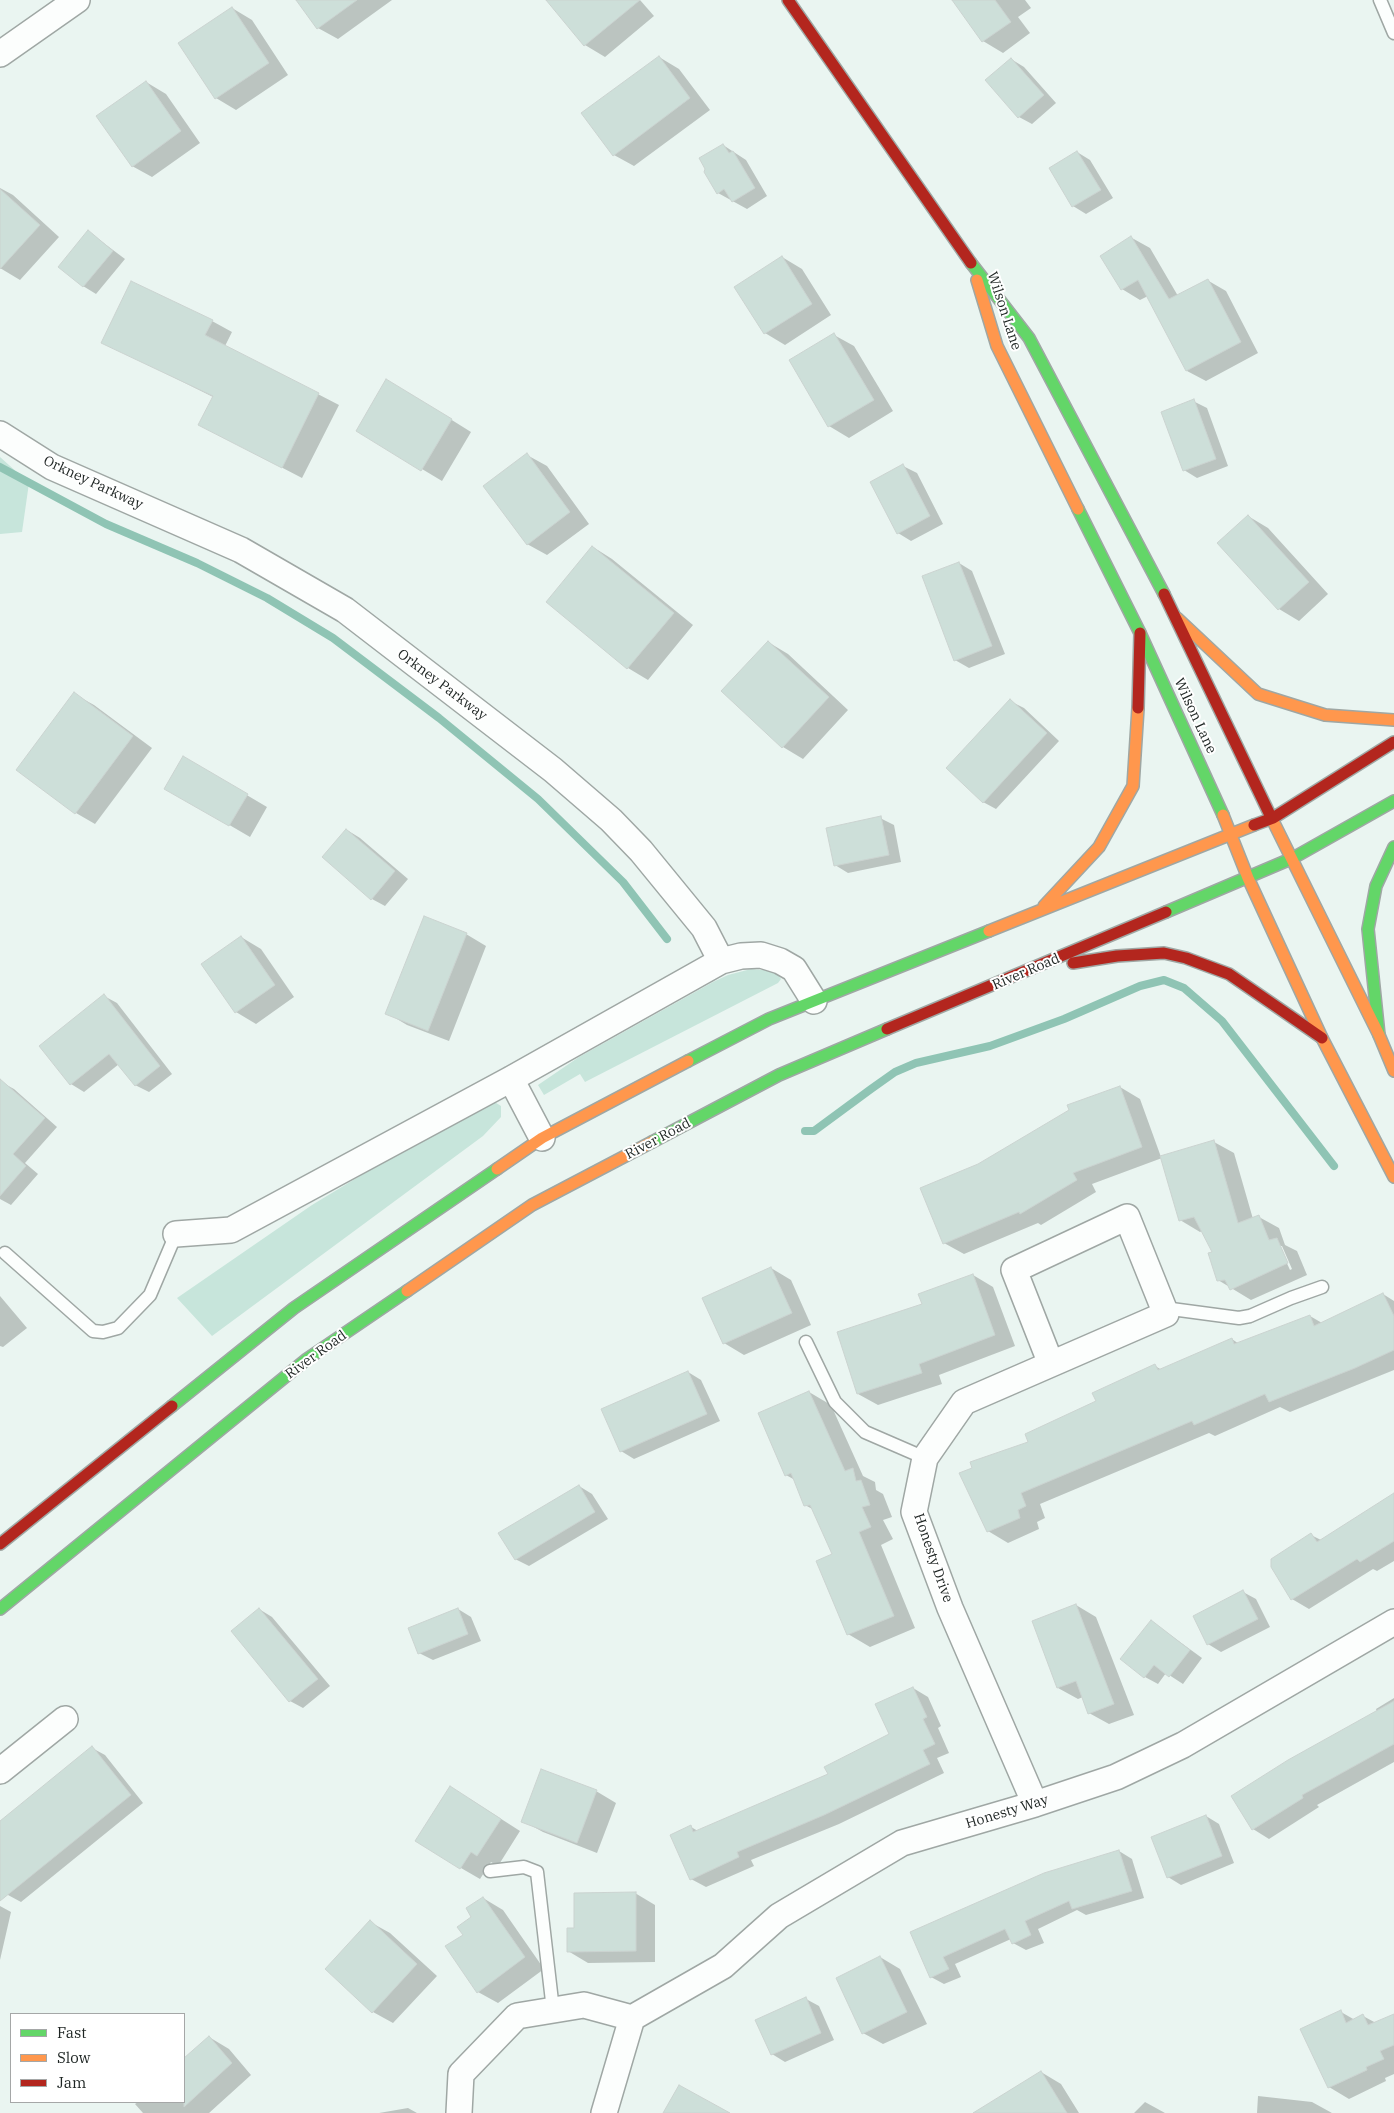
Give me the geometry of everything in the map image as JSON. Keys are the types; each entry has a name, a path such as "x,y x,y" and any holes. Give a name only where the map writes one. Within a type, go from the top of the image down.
{"main road":[{"name":"Wilson Lane","path":"788,0 974,266 1029,338 1177,618 1253,781 1293,858 1379,1035 1394,1071"},
{"name":"Wilson Lane","path":"974,266 997,346 1140,633 1217,799 1248,878 1322,1038 1394,1178"},
{"path":"1177,618 1258,694 1325,715 1394,720"},
{"path":"1037,913 1099,847 1132,786 1137,751 1140,633"},
{"path":"0,1544 294,1308 542,1138 769,1019 1273,818 1394,742"},
{"name":"River Road","path":"0,1609 307,1360 532,1204 779,1075 1293,858 1394,801"},
{"path":"1379,1035 1368,929 1376,886 1394,847"},
{"path":"1030,970 1117,956 1164,953 1186,958 1229,974 1322,1038"}],"street":[{"path":"0,54 77,0"},
{"name":"Orkney Parkway","path":"0,434 52,466 241,550 345,610 553,770 611,820 641,851 704,928 721,961"},
{"path":"176,1234 231,1230 511,1079 721,961 741,956 761,955 780,961 794,970 814,1001"},
{"path":"511,1079 542,1138"},
{"path":"1051,1364 1014,1270 1127,1217 1164,1308"},
{"name":"Honesty Drive","path":"1035,1804 950,1608 914,1512 925,1458 964,1402 1166,1314 1164,1308"},
{"name":"Honesty Way","path":"632,2018 722,1966 779,1916 902,1844 1035,1804 1116,1777 1183,1745 1394,1622"},
{"path":"0,1770 65,1719"},
{"path":"459,2113 461,2074 516,2016 584,2005 632,2018 604,2113"}],"lane":[{"path":"1380,0 1394,33"},
{"path":"5,1252 93,1331 103,1332 118,1328 150,1296 176,1234"},
{"path":"1164,1308 1239,1318 1250,1316 1291,1298 1322,1288"},
{"path":"806,1342 835,1402 865,1432 925,1458"},
{"path":"490,1871 524,1867 537,1872 552,2010"}],"green space":[{"path":"0,457 29,483 22,532 0,534"},
{"path":"751,969 775,971 781,979 778,983 585,1082 580,1074 544,1095 538,1085 579,1057 713,982 728,975"},
{"path":"493,1101 501,1106 501,1117 483,1136 212,1336 177,1298 312,1205 383,1162"}],"building":[{"path":"296,0 357,0 317,29"},
{"path":"546,0 640,0 584,46"},
{"path":"952,0 995,0 1011,22 982,42"},
{"path":"232,7 269,63 215,99 178,43"},
{"path":"659,56 690,98 613,156 581,113"},
{"path":"1011,58 1044,95 1018,118 985,80"},
{"path":"146,81 181,131 132,167 96,116"},
{"path":"723,144 729,153 733,151 755,188 732,202 724,189 717,194 704,172 705,169 699,158"},
{"path":"1077,151 1101,190 1072,207 1049,168"},
{"path":"0,189 40,225 0,269"},
{"path":"88,230 113,251 83,287 58,267"},
{"path":"1131,236 1169,299 1208,279 1241,342 1186,371 1138,280 1121,290 1100,256"},
{"path":"782,256 812,304 764,334 734,287"},
{"path":"131,281 213,320 205,335 319,393 282,468 198,425 213,396 101,343"},
{"path":"834,333 874,400 828,427 789,360"},
{"path":"386,379 452,419 421,471 356,431"},
{"path":"1194,399 1216,459 1183,471 1161,412"},
{"path":"527,453 570,512 527,545 483,486"},
{"path":"903,464 930,516 897,534 870,482"},
{"path":"1248,515 1309,582 1278,610 1217,543"},
{"path":"592,546 674,613 627,669 546,602"},
{"path":"959,562 992,646 954,661 922,576"},
{"path":"768,641 829,697 782,748 721,691"},
{"path":"74,692 133,736 75,814 16,770"},
{"path":"1010,699 1047,733 983,803 946,768"},
{"path":"183,756 248,794 229,826 164,789"},
{"path":"881,816 889,855 834,866 826,828"},
{"path":"346,829 395,871 371,900 322,857"},
{"path":"424,916 467,933 428,1031 385,1014"},
{"path":"241,936 275,985 235,1013 201,964"},
{"path":"104,994 160,1066 135,1086 109,1054 70,1085 39,1046"},
{"path":"0,1079 45,1118 13,1154 26,1166 0,1196"},
{"path":"1120,1086 1142,1147 1073,1173 1077,1180 1020,1214 1019,1212 943,1244 920,1188 978,1164 1069,1110 1067,1105"},
{"path":"1214,1140 1238,1223 1259,1215 1269,1240 1277,1238 1288,1263 1230,1290 1225,1280 1217,1281 1208,1253 1212,1252 1194,1217 1179,1221 1160,1156"},
{"path":"771,1267 792,1313 723,1344 702,1298"},
{"path":"973,1274 995,1335 919,1364 922,1373 857,1394 837,1332 922,1304 918,1294"},
{"path":"1383,1293 1394,1316 1394,1350 1355,1368 1269,1402 1265,1394 1194,1425 1192,1421 1021,1493 1026,1506 1018,1510 1020,1518 987,1532 959,1473 972,1468 970,1462 1028,1442 1025,1434 1096,1401 1092,1393 1155,1364 1158,1370 1232,1338 1234,1344 1310,1315 1314,1326"},
{"path":"688,1371 707,1414 620,1452 601,1409"},
{"path":"809,1391 845,1471 853,1468 856,1481 861,1480 870,1505 862,1507 871,1527 859,1532 894,1616 847,1635 816,1561 832,1554 810,1505 804,1506 791,1473 785,1476 758,1413"},
{"path":"579,1485 595,1512 515,1560 498,1533"},
{"path":"1394,1493 1394,1541 1360,1562 1357,1559 1291,1600 1271,1567 1271,1559 1311,1533 1317,1542"},
{"path":"1243,1590 1258,1619 1207,1645 1193,1616"},
{"path":"1076,1604 1114,1704 1088,1714 1076,1681 1057,1688 1032,1621"},
{"path":"259,1608 318,1679 289,1702 231,1631"},
{"path":"458,1608 468,1634 418,1654 408,1628"},
{"path":"1151,1620 1190,1650 1169,1677 1154,1665 1144,1678 1120,1659"},
{"path":"913,1687 927,1717 923,1719 935,1744 923,1750 930,1764 824,1815 737,1852 739,1857 690,1880 670,1835 691,1825 693,1832 828,1774 824,1767 889,1734 875,1704"},
{"path":"1394,1701 1394,1744 1302,1795 1303,1798 1252,1830 1231,1796 1288,1760"},
{"path":"92,1746 131,1795 0,1901 0,1821"},
{"path":"541,1769 597,1790 577,1843 521,1822"},
{"path":"450,1786 501,1819 477,1856 471,1852 460,1869 415,1841"},
{"path":"1206,1815 1222,1856 1167,1878 1151,1837"},
{"path":"1119,1850 1132,1891 1072,1909 1069,1901 1025,1921 1031,1935 1012,1944 1005,1929 943,1957 949,1969 930,1978 910,1932 1044,1873"},
{"path":"636,1892 636,1951 567,1952 567,1928 574,1928 574,1893"},
{"path":"483,1897 525,1957 477,1993 445,1946 463,1935 457,1927 471,1917 466,1908"},
{"path":"370,1920 417,1964 372,2013 325,1969"},
{"path":"880,1956 907,2012 862,2034 836,1978"},
{"path":"806,1997 821,2033 771,2055 755,2020"},
{"path":"1341,2010 1346,2023 1363,2014 1368,2025 1394,2014 1394,2045 1380,2051 1384,2059 1366,2067 1367,2070 1328,2088 1300,2029"},
{"path":"209,2036 232,2063 184,2107 185,2103 185,2057"},
{"path":"1041,2071 1067,2113 973,2113"},
{"path":"679,2085 730,2113 663,2113"}],"waterway":[{"path":"0,467 106,524 197,563 267,598 333,638 439,718 538,799 623,882 667,939"},
{"path":"805,1131 814,1131 895,1072 916,1063 990,1046 1064,1019 1140,986 1164,980 1184,988 1222,1021 1334,1166"}],"traffic: fast":[{"path":"971,263 1029,338 1164,594"},
{"path":"1078,509 1140,633 1223,815"},
{"path":"1166,912 1293,858 1394,801"},
{"path":"1379,1035 1368,929 1376,886 1394,847"},
{"path":"688,1061 769,1019 989,931"},
{"path":"652,1142 779,1075 887,1029"},
{"path":"172,1406 294,1308 497,1169"},
{"path":"0,1609 307,1359 407,1291"}],"traffic: slow":[{"path":"977,280 997,346 1078,509"},
{"path":"1177,618 1258,694 1325,715 1394,720"},
{"path":"1044,906 1099,847 1133,786 1138,708"},
{"path":"1223,815 1248,878 1322,1038 1394,1177"},
{"path":"1270,815 1379,1035 1394,1071"},
{"path":"989,931 1254,825"},
{"path":"497,1169 542,1138 688,1061"},
{"path":"407,1291 532,1205 652,1142"}],"traffic: jam":[{"path":"788,0 971,263"},
{"path":"1164,594 1270,815"},
{"path":"1138,708 1140,633"},
{"path":"1254,825 1273,818 1394,742"},
{"path":"887,1029 1166,912"},
{"path":"1073,963 1117,956 1164,953 1186,958 1229,974 1322,1038"},
{"path":"0,1544 172,1406"}]}
